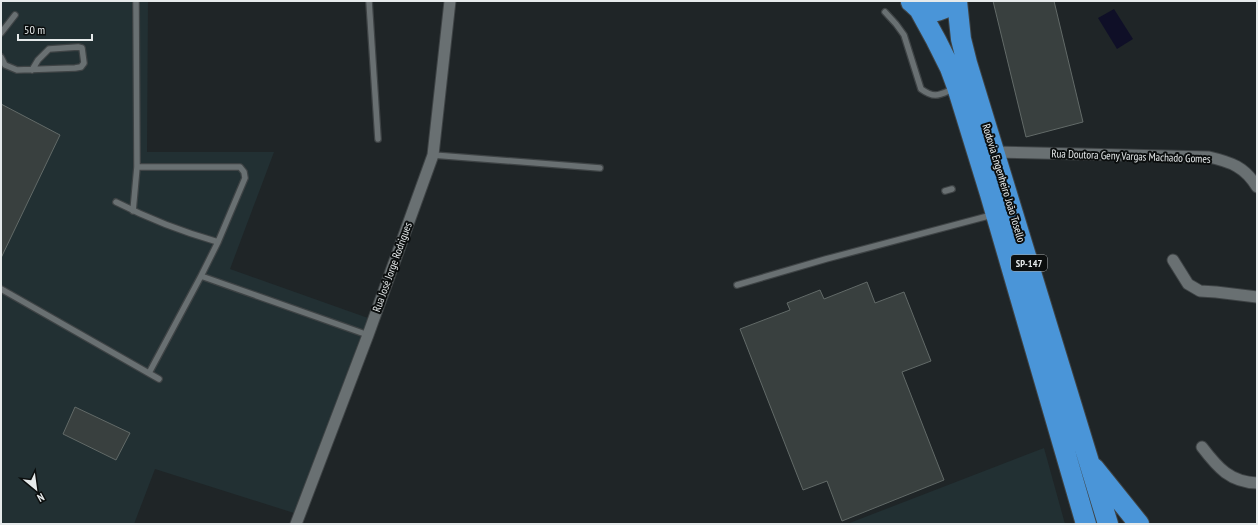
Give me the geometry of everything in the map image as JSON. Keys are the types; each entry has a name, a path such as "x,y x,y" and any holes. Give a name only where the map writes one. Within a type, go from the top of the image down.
{"highway":[{"path":"914,5 928,11 938,11 947,8 956,1"},
{"name":"Rodovia Engenheiro João Tosello","path":"956,1 964,51 1108,524"},
{"name":"Rodovia Engenheiro João Tosello","path":"914,5 936,40 950,68 957,87 996,214 1086,524"},
{"path":"1087,458 1139,524"}],"street":[{"name":"Rua José Jorge Rodrigues","path":"296,524 368,335 433,155 450,1"},
{"name":"Rua Doutora Geny Vargas Machado Gomes","path":"994,152 1209,157 1226,161 1242,169 1257,187"},
{"path":"1173,260 1188,284 1200,291 1257,297"},
{"path":"1202,447 1215,464 1228,475 1246,482 1257,483"}],"lane":[{"path":"133,210 137,168 136,1"},
{"path":"369,1 378,139"},
{"path":"885,12 904,34 922,89 929,95 937,96 957,87"},
{"path":"1,33 15,15"},
{"path":"1,57 5,65 17,70 32,70 81,67 84,63 82,48 49,49 38,60 32,70"},
{"path":"433,155 600,168"},
{"path":"137,168 240,167 244,172 245,178 218,242 149,373"},
{"path":"945,191 952,189"},
{"path":"116,202 155,220 218,242"},
{"path":"737,285 826,259 996,214"},
{"path":"201,276 368,335"},
{"path":"1,289 159,379"}],"shaded area":[{"path":"1,2 148,2 147,152 274,152 230,269 368,318 294,513 155,469 134,524 1,524"},
{"path":"1044,448 1065,524 847,524"}],"water":[{"path":"1114,9 1133,39 1117,49 1098,18"}],"building":[{"path":"993,1 1054,1 1083,122 1026,137"},
{"path":"1,104 60,135 1,258"},
{"path":"867,282 875,303 904,292 931,361 902,372 944,480 842,521 827,481 803,490 740,329 790,310 787,303 820,290 824,299"},
{"path":"75,407 130,433 116,460 63,434"}]}
